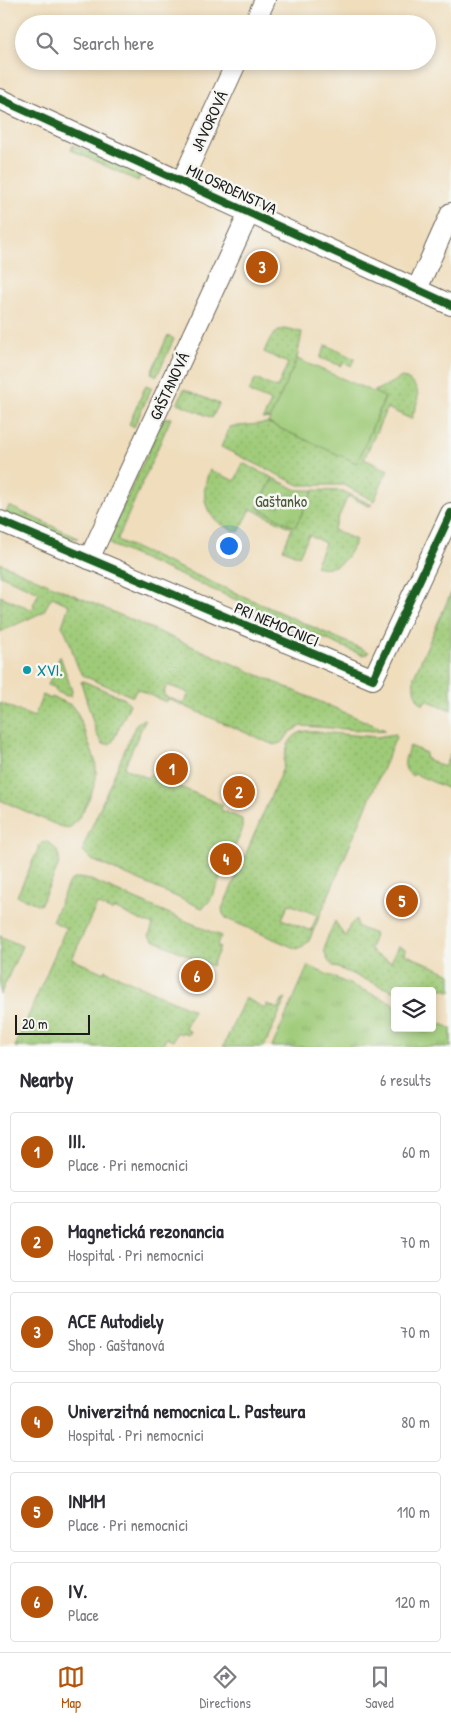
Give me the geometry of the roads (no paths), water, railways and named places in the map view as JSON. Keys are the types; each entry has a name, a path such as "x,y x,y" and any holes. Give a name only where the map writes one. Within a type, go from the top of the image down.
{"street":[{"path":"258,15 265,0"},
{"name":"JAVOROVÁ","path":"182,181 233,70"},
{"name":"MILOSRDENSTVA","path":"0,99 451,305"},
{"name":"GAŠTANOVÁ","path":"89,559 249,213"},
{"path":"416,289 451,213"},
{"name":"PRI NEMOCNICI","path":"0,521 373,680 451,513"}],"place":[{"name":"ACE Autodiely","path":"262,267"},
{"name":"XVI.","path":"27,670"},
{"name":"III.","path":"172,769"},
{"name":"Magnetická rezonancia","path":"239,792"},
{"name":"Univerzitná nemocnica L. Pasteura","path":"226,859"},
{"name":"INMM","path":"402,901"},
{"name":"IV.","path":"197,976"}],"park label":[{"name":"Gaštanko","path":"281,501"}]}
